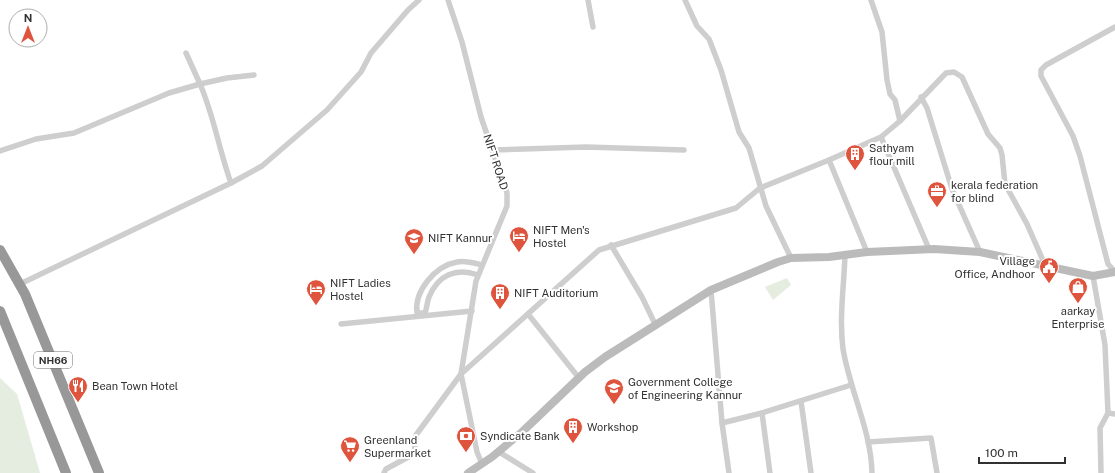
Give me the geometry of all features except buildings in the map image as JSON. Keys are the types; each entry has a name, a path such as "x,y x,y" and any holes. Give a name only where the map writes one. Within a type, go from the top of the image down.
{"highway":[{"name":"NH66","path":"0,250 20,284 51,355 99,473"},
{"name":"NH66","path":"0,311 66,473"}],"main road":[{"path":"468,473 499,452 537,419 579,378 605,357 656,326 689,302 711,290 759,268 791,258 929,249 980,252 1093,276 1115,272"}],"street":[{"path":"20,284 232,183 262,166 327,110 361,72 371,53 408,10 419,0"},
{"name":"NIFT ROAD","path":"448,0 462,42 481,117 507,193 507,206 478,275 461,374 477,452 482,464"},
{"path":"588,0 593,27"},
{"path":"685,0 697,26 709,39 721,70 739,132 749,148 766,206 791,258"},
{"path":"871,0 882,32 890,94 896,100 900,121"},
{"path":"1115,27 1046,65 1041,70 1041,76 1073,136 1080,156 1108,264 1115,272"},
{"path":"186,53 200,84 216,127 216,136 232,183"},
{"path":"384,473 386,469 414,454 416,435 461,374 599,250 611,245 736,208 760,188 881,137 900,121 946,72 954,72 962,77 988,134 1000,148 1005,184 1027,224 1045,265"},
{"path":"0,151 36,139 74,133 169,93 227,78 254,75"},
{"path":"921,97 927,108 952,189 980,252"},
{"path":"881,137 929,249"},
{"path":"493,150 586,147 684,150"},
{"path":"829,160 867,252"},
{"path":"611,245 656,326"},
{"path":"845,255 841,324 844,350 851,385 864,422 872,473"},
{"path":"478,275 459,271 446,277 432,292 426,313 417,313 416,305 429,278 452,263 458,261 482,265"},
{"path":"1093,276 1105,345 1108,413 1100,428 1101,473"},
{"path":"711,290 722,423 730,473"},
{"path":"341,324 472,311"},
{"path":"528,314 579,378"},
{"path":"722,423 762,414 801,400 851,385"},
{"path":"801,400 811,473"},
{"path":"1108,413 1115,414"},
{"path":"762,414 770,473"},
{"path":"868,442 931,438 937,473"},
{"path":"499,452 533,473"}],"shaded area":[{"path":"787,278 791,285 773,300 765,287"},
{"path":"0,378 17,394 40,473 0,473"}],"place":[{"name":"Sathyam flour mill","path":"855,171"},
{"name":"kerala federation for blind","path":"937,208"},
{"name":"NIFT Men's Hostel","path":"519,253"},
{"name":"NIFT Kannur","path":"414,255"},
{"name":"Village Office, Andhoor","path":"1049,284"},
{"name":"aarkay Enterprise","path":"1078,304"},
{"name":"NIFT Ladies Hostel","path":"316,306"},
{"name":"NIFT Auditorium","path":"500,310"},
{"name":"Bean Town Hotel","path":"78,403"},
{"name":"Government College of Engineering Kannur","path":"614,405"},
{"name":"Workshop","path":"573,444"},
{"name":"Syndicate Bank","path":"466,453"},
{"name":"Greenland Supermarket","path":"350,463"}]}
